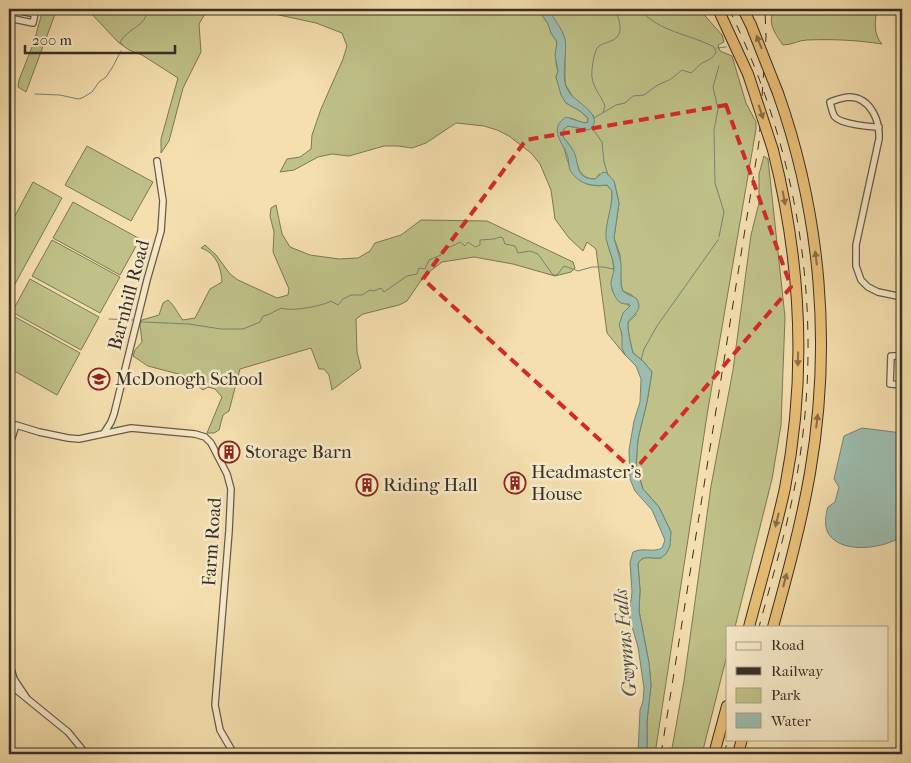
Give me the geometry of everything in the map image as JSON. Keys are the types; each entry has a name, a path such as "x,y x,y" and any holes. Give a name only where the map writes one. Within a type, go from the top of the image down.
{"highway":[{"path":"718,9 748,74 773,150 791,240 798,308 798,369 794,421 785,488 749,626"},
{"path":"743,9 778,93 801,170 812,228 820,299 821,349 818,414 811,471 773,626"},
{"path":"714,754 726,710"},
{"path":"738,754 742,740"}],"street":[{"path":"9,18 33,23 36,14 11,9"},
{"path":"878,127 840,121 834,116 830,102 848,97 860,100 871,108 875,114 878,127 879,139 856,245 856,266 861,280 868,287 878,292 902,297"},
{"name":"Barnhill Road","path":"104,433 112,419 161,231 163,201 157,161"},
{"path":"902,356 891,356 890,384 902,385"},
{"name":"Farm Road","path":"9,446 16,425 68,438 79,439 132,428 200,436 208,439 211,443 229,480 231,493 214,705 220,730 234,754"},
{"path":"9,662 14,678 30,702"},
{"path":"9,684 68,732 86,754"}],"highlighted area":[{"path":"726,105 791,287 634,471 423,279 526,140"}],"green space":[{"path":"43,9 57,9 26,92 18,87 19,80 34,42"},
{"path":"87,9 215,9 206,12 199,24 201,52 183,88 169,141 161,153 161,139 178,78 118,42"},
{"path":"251,9 538,9 557,42 556,64 558,71 556,77 566,103 588,118 588,122 584,123 570,118 560,123 570,168 583,182 594,186 607,185 612,191 608,245 613,261 612,290 618,300 630,306 621,322 625,355 607,333 596,249 587,242 583,251 569,238 555,219 551,190 540,164 531,153 509,136 484,126 456,123 426,143 412,148 384,146 349,156 332,154 318,157 294,170 280,172 287,159 300,157 311,149 312,135 321,109 347,46 342,33 316,23"},
{"path":"548,9 699,9 722,35 724,42 718,45 720,51 732,56 746,103 756,122 708,409 655,754 647,754 647,721 651,685 649,663 639,611 638,564 645,558 661,558 671,532 659,507 643,489 636,467 638,439 652,372 633,353 630,342 628,322 636,315 632,295 623,291 621,285 620,255 614,238 619,203 614,181 599,174 596,179 583,175 578,168 570,145 563,137 564,128 568,126 582,129 594,116 573,97 565,84 565,42"},
{"path":"786,9 790,11 793,9 877,9 876,32 882,44 835,40 804,40 783,45 774,31 771,19 772,15"},
{"path":"87,146 153,182 131,221 65,185"},
{"path":"764,156 768,159 785,317 781,425 772,479 735,626 726,626 726,659 702,754 671,754 684,681 711,486 733,370 751,235 759,203 759,174"},
{"path":"33,182 62,198 9,295 9,227"},
{"path":"73,202 140,239 120,275 53,238"},
{"path":"276,205 282,234 290,247 310,255 339,259 358,258 370,251 375,243 401,235 421,220 487,221 573,262 575,268 571,272 555,276 513,264 474,257 442,262 424,276 407,301 399,305 363,314 356,319 357,352 361,368 332,390 329,375 324,369 319,369 311,348 240,369 229,411 223,415 219,430 214,433 207,433 222,397 215,389 208,387 203,390 186,376 148,366 133,356 135,350 142,342 140,325 142,320 159,315 163,303 168,300 183,320 195,318 210,289 222,282 217,261 210,253 201,248 205,245 216,255 230,274 238,280 277,298 288,295 289,289 273,252 274,232 270,216 271,208"},
{"path":"52,240 120,277 100,313 32,276"},
{"path":"30,279 99,317 81,350 12,312"},
{"path":"10,314 80,353 57,395 9,368"}],"water":[{"name":"Gwynns Falls","path":"538,9 548,9 562,31 566,46 564,74 566,86 572,96 592,114 594,120 594,125 589,130 568,126 564,129 563,137 573,150 579,169 584,176 595,179 603,172 607,173 614,181 619,203 614,238 621,263 621,285 623,291 636,298 639,306 628,322 630,342 633,353 652,372 638,439 636,467 643,489 659,507 671,532 670,546 666,554 661,558 642,559 638,564 639,611 649,663 651,685 647,721 647,754 638,754 640,710 644,688 638,647 629,616 632,592 630,562 633,552 662,548 665,540 652,510 635,491 630,479 629,450 634,421 640,402 641,379 636,366 625,355 622,348 622,334 619,325 623,313 630,306 617,300 611,286 614,268 606,232 612,191 607,185 591,185 577,179 570,170 567,154 558,135 558,126 566,117 584,123 588,122 588,118 566,103 561,95 556,77 558,71 555,55 557,42"},
{"path":"862,428 902,433 902,536 886,544 856,547 846,546 831,537 826,528 826,513 828,507 835,502 839,487 834,479 844,436"}],"waterway":[{"path":"123,45 120,42 123,37 144,20 148,9"},
{"path":"603,112 605,106 593,81 592,66 598,47 613,40 619,34 620,26 615,9"},
{"path":"594,118 616,105 625,103 633,96 644,95 682,70 691,73 702,63 712,58 716,52 714,47 704,42 656,23 639,9"},
{"path":"774,9 776,12 784,9"},
{"path":"717,48 726,47"},
{"path":"35,94 82,98 92,92 99,82 106,77 121,51"},
{"path":"719,66 713,87 718,109 714,130 715,183 724,212 719,237"},
{"path":"592,128 602,142 604,162 608,175"},
{"path":"143,322 189,324 221,329 243,329 260,322 263,316 282,308 306,308 331,301 338,305 343,299 351,295 362,295 370,290 374,291 381,288 384,292 407,276 417,274 419,268 425,269 429,260 441,255 442,250 460,242 465,246 468,242 475,247 480,245 480,240 500,237 503,238 505,244 515,246 518,253 530,251 538,254 553,275 557,275 564,266 578,271 592,267 613,269"},
{"path":"641,360 644,349 657,326 718,240"},
{"path":"109,319 135,320"}],"railway":[{"path":"729,9 753,63 773,119 788,176 800,234 806,292 808,351 805,410 798,469 785,529 759,626"},
{"path":"661,754 759,142 766,37 765,9"},
{"path":"724,754 728,740"}],"place":[{"name":"McDonogh School","path":"99,379"},
{"name":"Storage Barn","path":"229,452"},
{"name":"Headmaster's House","path":"515,483"},
{"name":"Riding Hall","path":"367,485"}]}
